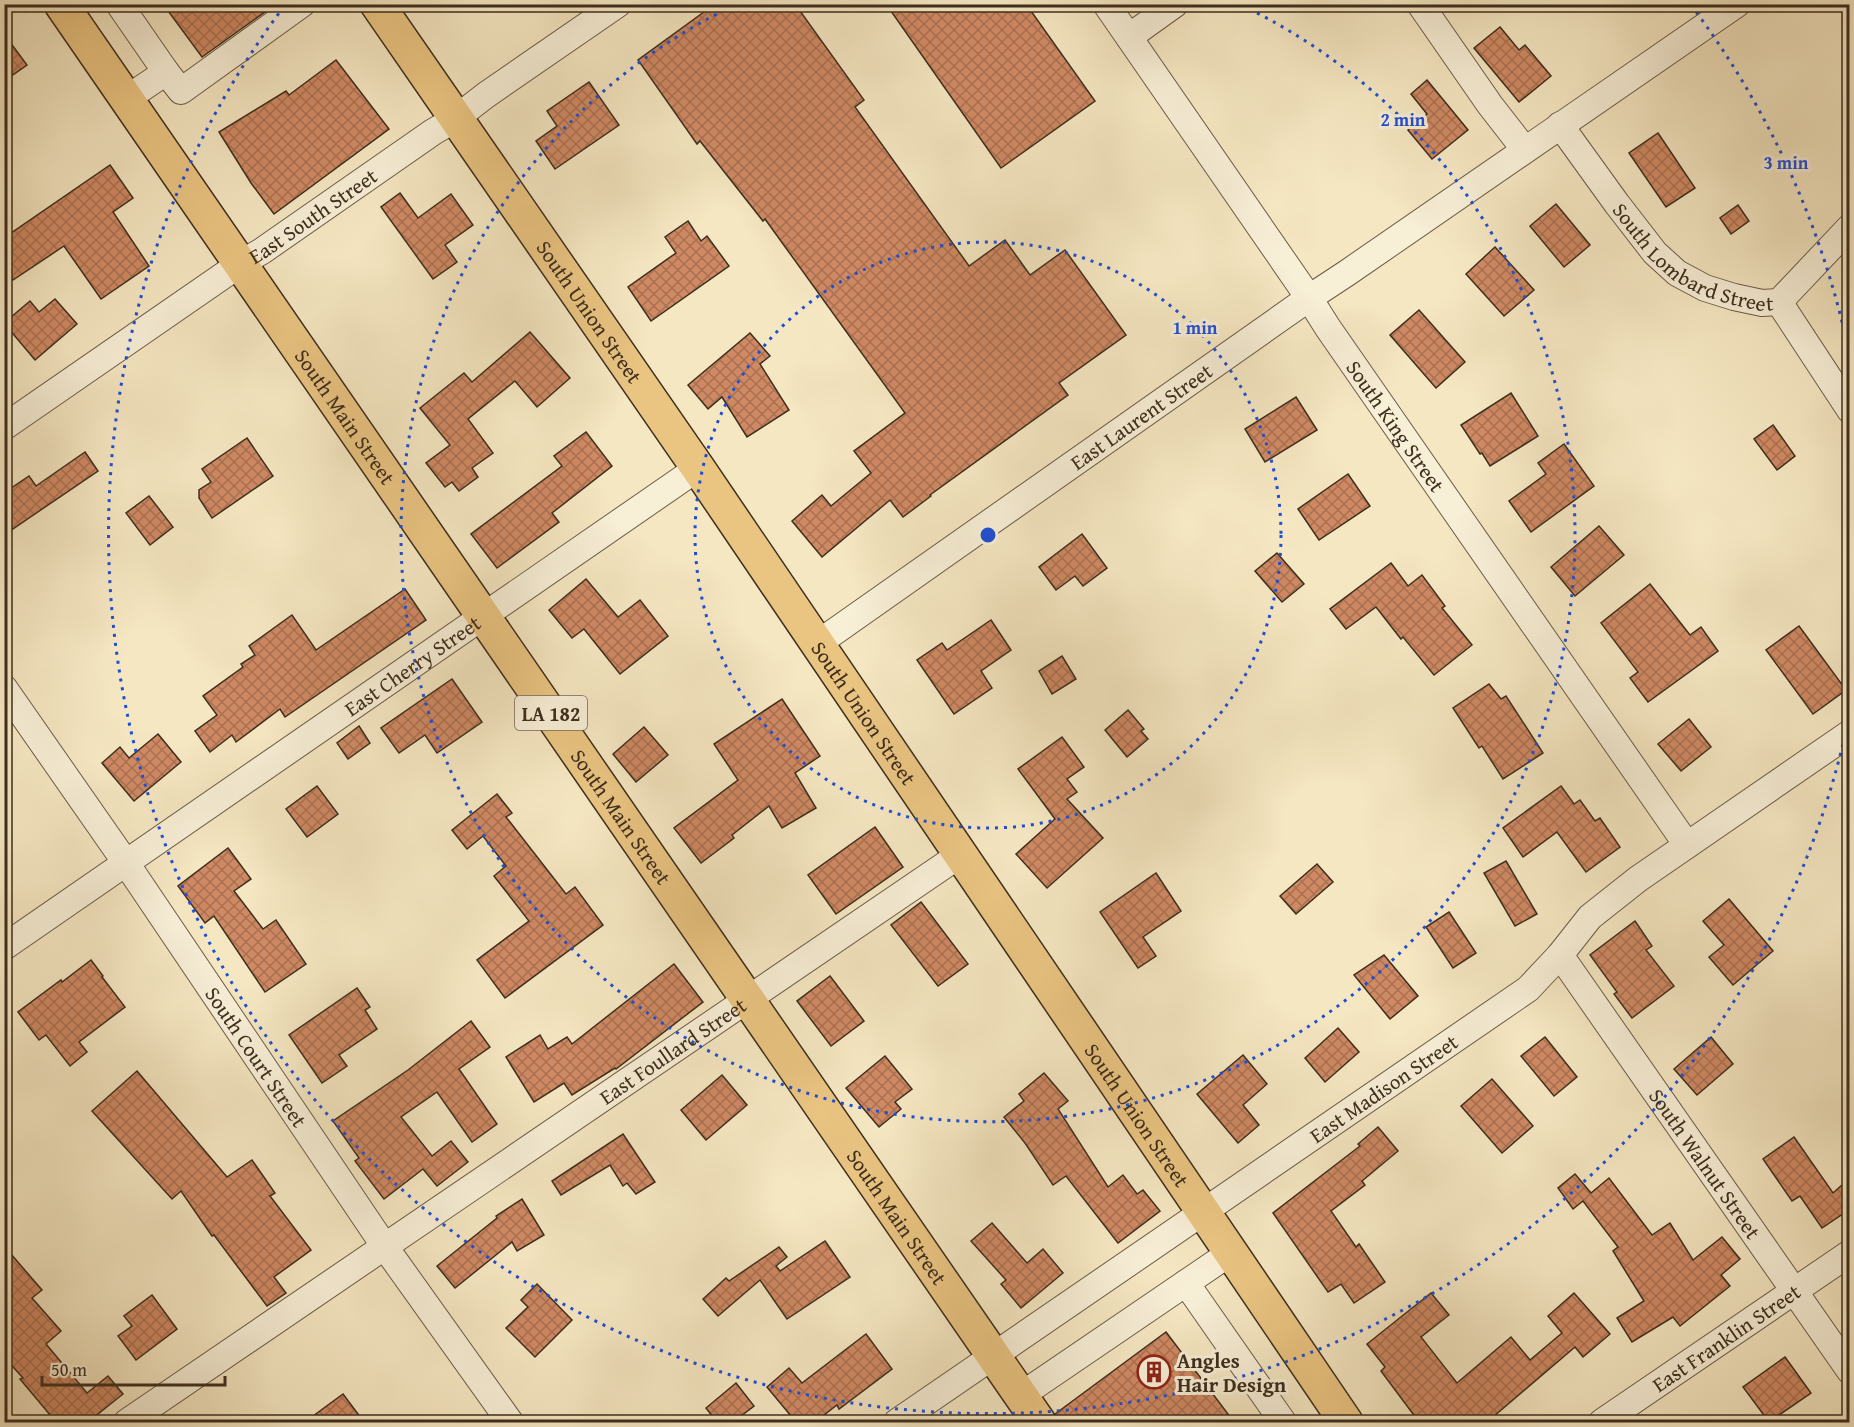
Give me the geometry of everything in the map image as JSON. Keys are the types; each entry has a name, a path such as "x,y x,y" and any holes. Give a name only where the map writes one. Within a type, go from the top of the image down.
{"main road":[{"name":"South Union Street","path":"377,4 698,468 1346,1422"},
{"name":"South Main Street","path":"70,8 126,99 1039,1422"}],"street":[{"path":"119,4 181,91 302,4"},
{"name":"East South Street","path":"4,427 455,119 618,4"},
{"name":"South King Street","path":"1106,4 1687,845"},
{"path":"1129,38 1175,4"},
{"path":"1420,4 1490,105 1525,150"},
{"path":"1560,125 1737,4"},
{"path":"126,99 166,72"},
{"name":"East Laurent Street","path":"817,644 1309,298 1560,125"},
{"name":"South Lombard Street","path":"1560,125 1654,253 1677,273 1705,288 1734,297 1762,303 1779,302 1850,410"},
{"path":"1779,302 1850,227"},
{"name":"East Cherry Street","path":"4,946 698,468"},
{"name":"South Court Street","path":"4,688 126,863 385,1247 510,1422"},
{"name":"East Madison Street","path":"897,1422 1528,989 1560,955 1590,917 1638,879 1850,733"},
{"name":"East Foullard Street","path":"127,1422 961,854"},
{"name":"South Walnut Street","path":"1560,955 1792,1291 1850,1371"},
{"path":"1020,1396 1230,1253"},
{"name":"East Franklin Street","path":"1602,1422 1850,1253"},
{"path":"1186,1283 1283,1422"}],"building":[{"path":"163,4 276,4 202,57"},
{"path":"715,4 795,4 864,100 855,107 969,266 1005,240 1030,275 1065,250 1126,335 1059,383 1068,395 903,517 890,500 822,557 792,521 822,495 831,506 871,473 854,451 905,413 765,219 763,221 700,141 697,144 638,60"},
{"path":"886,4 1026,4 1095,101 1001,168"},
{"path":"1500,27 1519,50 1525,45 1551,76 1519,102 1474,48"},
{"path":"4,34 27,65 4,81"},
{"path":"336,60 389,129 274,214 251,183 219,132 286,91 289,95"},
{"path":"1427,80 1468,130 1432,159 1408,130 1427,114 1411,94"},
{"path":"589,82 619,125 555,169 536,141 557,126 547,111"},
{"path":"1658,133 1695,188 1666,207 1629,153"},
{"path":"110,165 133,198 113,212 149,266 101,299 64,246 13,280 4,267 4,238"},
{"path":"400,193 418,218 451,194 473,225 445,245 457,262 433,279 381,207"},
{"path":"1556,204 1590,245 1564,267 1530,226"},
{"path":"1738,205 1749,221 1731,234 1720,218"},
{"path":"688,221 701,241 707,236 729,266 651,321 628,287 676,253 665,237"},
{"path":"1495,247 1534,290 1504,316 1466,274"},
{"path":"55,299 77,324 35,360 4,323 30,301 39,312"},
{"path":"1419,310 1465,362 1436,388 1390,335"},
{"path":"530,332 570,378 537,407 515,381 468,419 493,453 472,468 478,477 459,491 452,482 445,487 426,463 450,445 420,408 464,373 472,382"},
{"path":"750,333 770,356 760,364 789,410 747,437 722,397 708,409 688,385"},
{"path":"1511,393 1538,436 1490,466 1461,425"},
{"path":"1296,397 1317,430 1265,462 1245,429"},
{"path":"1773,425 1795,456 1777,470 1754,439"},
{"path":"586,432 612,466 552,513 559,522 497,568 471,534 562,466 554,456"},
{"path":"247,438 273,476 212,518 199,498 199,490 211,482 202,469"},
{"path":"1564,444 1594,486 1531,532 1509,501 1546,474 1538,463"},
{"path":"85,452 98,471 4,535 4,493 29,476 36,486"},
{"path":"1348,474 1370,506 1319,540 1298,509"},
{"path":"149,496 173,527 150,545 126,513"},
{"path":"1599,526 1624,555 1575,596 1551,567"},
{"path":"1082,534 1107,568 1083,586 1075,576 1056,590 1039,567"},
{"path":"1277,553 1304,584 1282,602 1255,571"},
{"path":"1391,563 1408,586 1422,575 1445,606 1442,608 1472,645 1434,675 1376,607 1346,629 1330,609"},
{"path":"586,579 618,617 640,600 668,636 620,674 584,629 572,638 549,610"},
{"path":"1650,584 1690,635 1701,627 1718,651 1648,702 1630,678 1638,672 1601,623"},
{"path":"405,589 426,620 285,717 280,709 236,742 232,735 210,752 195,731 217,715 203,696 243,667 241,664 255,655 249,646 292,615 316,650"},
{"path":"991,620 1011,650 981,671 992,688 954,714 917,660 942,643 947,650"},
{"path":"1799,626 1846,690 1813,714 1766,650"},
{"path":"1062,656 1076,679 1052,694 1039,671"},
{"path":"452,679 482,722 437,753 425,735 399,753 381,728"},
{"path":"1489,684 1501,699 1506,696 1543,753 1503,779 1482,746 1479,748 1453,708"},
{"path":"782,699 820,756 795,773 816,808 782,828 769,806 732,835 734,838 701,863 674,828 738,780 714,744"},
{"path":"1128,710 1144,729 1141,731 1148,739 1127,757 1105,730"},
{"path":"1689,719 1711,747 1681,771 1658,744"},
{"path":"359,726 370,743 348,759 337,743"},
{"path":"644,727 668,755 636,782 613,754"},
{"path":"158,734 181,762 134,801 102,763 120,747 129,758"},
{"path":"1062,737 1084,767 1067,779 1077,792 1067,799 1103,838 1047,888 1016,854 1055,819 1018,769"},
{"path":"317,786 338,814 307,837 286,809"},
{"path":"1561,786 1574,804 1580,800 1595,821 1600,818 1620,847 1586,872 1557,832 1523,857 1503,828"},
{"path":"497,794 512,813 506,817 566,894 575,887 603,925 505,998 477,960 529,921 494,876 506,866 483,836 467,849 452,830"},
{"path":"875,827 903,867 836,914 808,875"},
{"path":"228,848 251,879 234,891 263,929 276,920 306,964 265,992 214,916 205,923 178,886"},
{"path":"1506,861 1537,914 1515,926 1484,873"},
{"path":"1317,864 1333,882 1296,914 1280,896"},
{"path":"1156,873 1181,911 1143,937 1156,956 1138,968 1100,912"},
{"path":"1729,899 1773,951 1733,985 1709,957 1724,945 1703,921"},
{"path":"921,902 968,964 938,986 891,925"},
{"path":"1449,912 1476,953 1453,968 1426,927"},
{"path":"1635,921 1652,946 1646,950 1674,986 1632,1018 1614,994 1617,992 1590,955"},
{"path":"1384,955 1418,996 1390,1019 1354,975"},
{"path":"91,960 125,1007 79,1042 87,1052 70,1066 46,1035 39,1040 18,1012"},
{"path":"674,964 703,1002 616,1069 572,1095 564,1083 534,1102 506,1057 540,1035 548,1049 567,1037 572,1044"},
{"path":"830,976 864,1021 831,1046 797,1001"},
{"path":"357,988 370,1007 365,1010 377,1029 339,1055 347,1066 322,1083 289,1035"},
{"path":"471,1021 490,1047 459,1069 497,1124 472,1142 437,1092 401,1117 432,1156 451,1141 468,1162 437,1186 423,1169 384,1199 355,1161 359,1158 333,1121 408,1070"},
{"path":"1338,1028 1359,1052 1325,1082 1305,1058"},
{"path":"1545,1037 1577,1077 1554,1096 1521,1056"},
{"path":"1711,1037 1733,1064 1697,1095 1674,1069"},
{"path":"1243,1055 1267,1084 1243,1105 1259,1125 1238,1143 1197,1094"},
{"path":"885,1056 912,1089 895,1102 901,1109 879,1127 846,1088"},
{"path":"137,1071 227,1177 252,1160 275,1193 270,1196 311,1250 274,1277 286,1293 267,1306 214,1235 212,1236 181,1191 172,1199 92,1111"},
{"path":"1044,1073 1068,1101 1058,1109 1108,1187 1123,1175 1137,1194 1143,1190 1160,1211 1118,1243 1066,1176 1053,1185 1025,1143 1004,1117 1024,1101 1019,1094"},
{"path":"722,1075 747,1105 706,1140 681,1110"},
{"path":"1492,1079 1533,1126 1502,1153 1461,1106"},
{"path":"1378,1127 1398,1151 1362,1181 1365,1185 1331,1211 1356,1247 1359,1244 1385,1282 1354,1303 1341,1284 1328,1292 1273,1213 1360,1146 1358,1144"},
{"path":"623,1134 655,1182 636,1194 627,1183 623,1186 610,1165 561,1195 552,1181"},
{"path":"1794,1137 1833,1193 1850,1178 1850,1209 1822,1228 1800,1196 1792,1201 1763,1159"},
{"path":"1575,1174 1591,1193 1609,1178 1652,1235 1670,1223 1693,1260 1722,1237 1740,1259 1721,1275 1730,1286 1680,1326 1673,1317 1632,1342 1617,1318 1644,1301 1613,1251 1618,1247 1583,1201 1573,1209 1558,1188"},
{"path":"522,1199 544,1235 517,1251 512,1242 455,1288 437,1266 497,1218 496,1216"},
{"path":"992,1223 1027,1263 1043,1249 1063,1273 1021,1308 1001,1284 1006,1280 971,1241"},
{"path":"825,1241 850,1277 787,1319 760,1280 718,1316 703,1299 726,1278 729,1281 779,1247 787,1257 776,1266 780,1271"},
{"path":"4,1246 42,1290 32,1298 61,1331 46,1344 87,1393 108,1376 123,1394 88,1422 56,1422 4,1357"},
{"path":"537,1284 572,1320 535,1357 506,1328 528,1307 521,1300"},
{"path":"1431,1293 1449,1315 1421,1337 1457,1383 1511,1337 1530,1360 1562,1333 1548,1316 1574,1293 1610,1334 1583,1357 1575,1347 1487,1422 1419,1422 1381,1371 1385,1367 1367,1344"},
{"path":"152,1295 177,1329 136,1360 118,1336 132,1326 124,1316"},
{"name":"Angles Hair Design","path":"1166,1332 1234,1422 1057,1422 1055,1414"},
{"path":"866,1334 892,1369 839,1409 837,1405 815,1422 796,1422 767,1387 789,1368 802,1383"},
{"path":"1785,1357 1811,1393 1769,1422 1743,1387"},
{"path":"736,1383 754,1406 733,1422 717,1422 706,1408"},
{"path":"343,1394 364,1422 305,1422"}],"place":[{"name":"Angles Hair Design","path":"1154,1372"}]}
